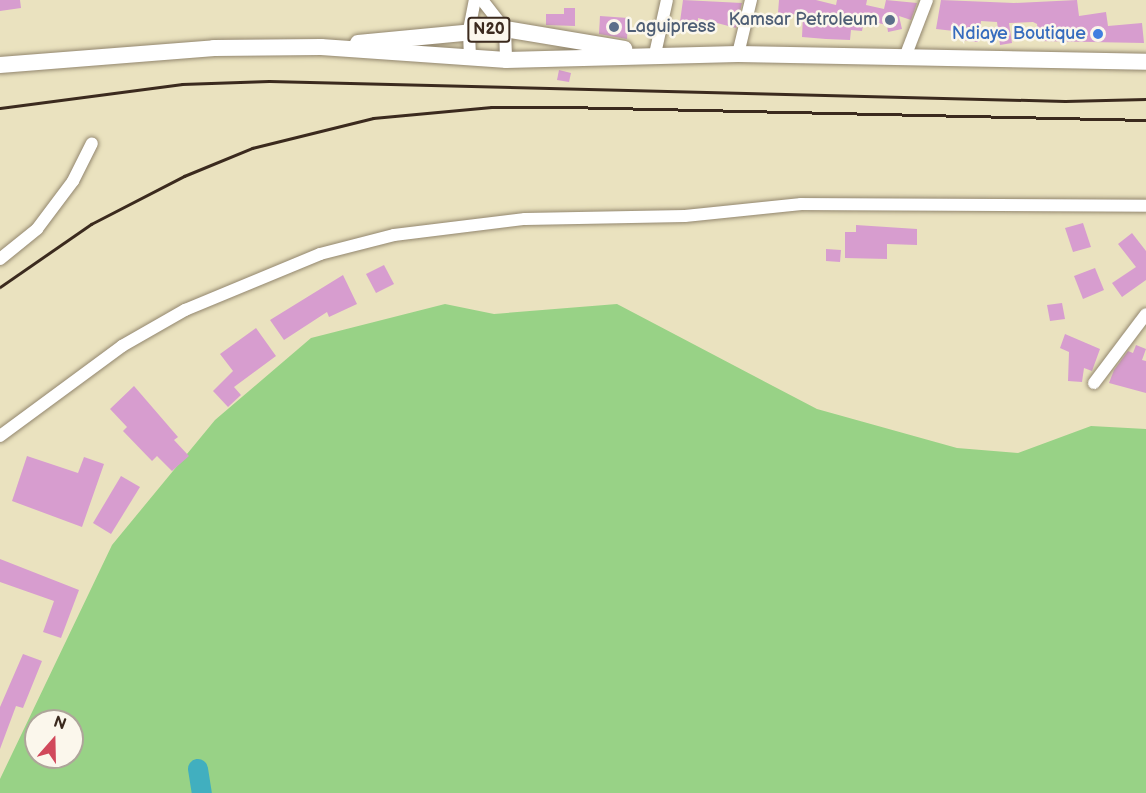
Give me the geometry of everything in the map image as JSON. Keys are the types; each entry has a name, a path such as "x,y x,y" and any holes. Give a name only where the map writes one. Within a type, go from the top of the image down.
{"main road":[{"name":"N20","path":"321,47 469,30 505,29 655,54"},
{"name":"N20","path":"0,65 203,49 321,47 506,60 655,54"},
{"path":"655,54 1146,62"}],"street":[{"path":"470,59 469,30 475,0"},
{"path":"482,0 505,29 506,60"},
{"path":"655,54 667,0"},
{"path":"738,54 752,0"},
{"path":"905,57 927,0"},
{"path":"0,259 37,229 73,181 92,143"},
{"path":"0,436 122,346 185,310 320,254 394,235 525,219 685,216 801,204 1146,206"},
{"path":"1094,383 1146,314"}],"green space":[{"path":"445,304 494,314 617,304 817,409 957,448 1018,453 1091,426 1146,429 1146,793 0,793 0,779 24,729 24,769 84,769 84,709 34,709 112,545 215,420 311,338"}],"building":[{"path":"0,0 20,0 21,8 0,11"},
{"path":"683,0 742,3 736,28 698,18 698,30 679,29"},
{"path":"779,0 816,0 836,5 837,0 867,0 866,5 884,9 886,0 917,3 911,20 899,16 902,29 888,32 887,25 864,20 862,31 851,30 850,40 802,37 803,15 778,13"},
{"path":"941,0 1014,3 1077,0 1079,16 1106,12 1108,26 1142,23 1144,43 1039,41 1037,24 1033,22 1009,23 1012,43 1000,45 997,22 981,21 978,42 962,40 963,32 936,29"},
{"path":"564,8 575,8 575,26 546,25 546,14 564,14"},
{"name":"Laguipress","path":"600,16 628,18 627,39 599,34"},
{"path":"559,70 571,73 569,82 557,80"},
{"path":"1083,223 1091,247 1073,252 1065,228"},
{"path":"856,225 917,229 917,245 887,244 887,259 845,258 845,232 856,232"},
{"path":"1132,233 1146,251 1146,280 1122,297 1112,283 1136,267 1118,244"},
{"path":"826,249 841,250 840,262 826,261"},
{"path":"384,265 394,284 376,293 366,274"},
{"path":"1095,268 1104,290 1083,299 1074,276"},
{"path":"343,275 357,304 329,317 327,312 284,340 270,320"},
{"path":"1062,303 1065,319 1050,321 1047,305"},
{"path":"256,328 276,356 234,387 241,395 228,407 213,391 233,371 220,354"},
{"path":"1065,334 1100,349 1092,371 1084,368 1082,382 1068,381 1069,352 1060,348"},
{"path":"1136,345 1146,349 1142,360 1146,361 1146,393 1109,383 1114,370 1128,351 1133,353"},
{"path":"134,386 178,437 174,440 189,456 172,471 157,456 152,461 123,431 127,427 110,409"},
{"path":"27,456 78,473 84,457 104,464 82,527 12,501"},
{"path":"121,476 140,487 111,534 93,523"},
{"path":"0,559 79,590 61,638 43,632 54,601 0,582"},
{"path":"23,654 42,661 23,708 16,706 0,749 0,707"}],"waterway":[{"path":"198,769 202,793"}],"railway":[{"path":"0,108 182,84 269,81 1065,101 1146,99"},
{"path":"0,287 91,224 184,176 252,148 373,118 491,107 565,107 1146,120"}],"place":[{"name":"Kamsar Petroleum","path":"890,20"},
{"name":"Laguipress","path":"614,27"},
{"name":"Ndiaye Boutique","path":"1098,34"}]}
